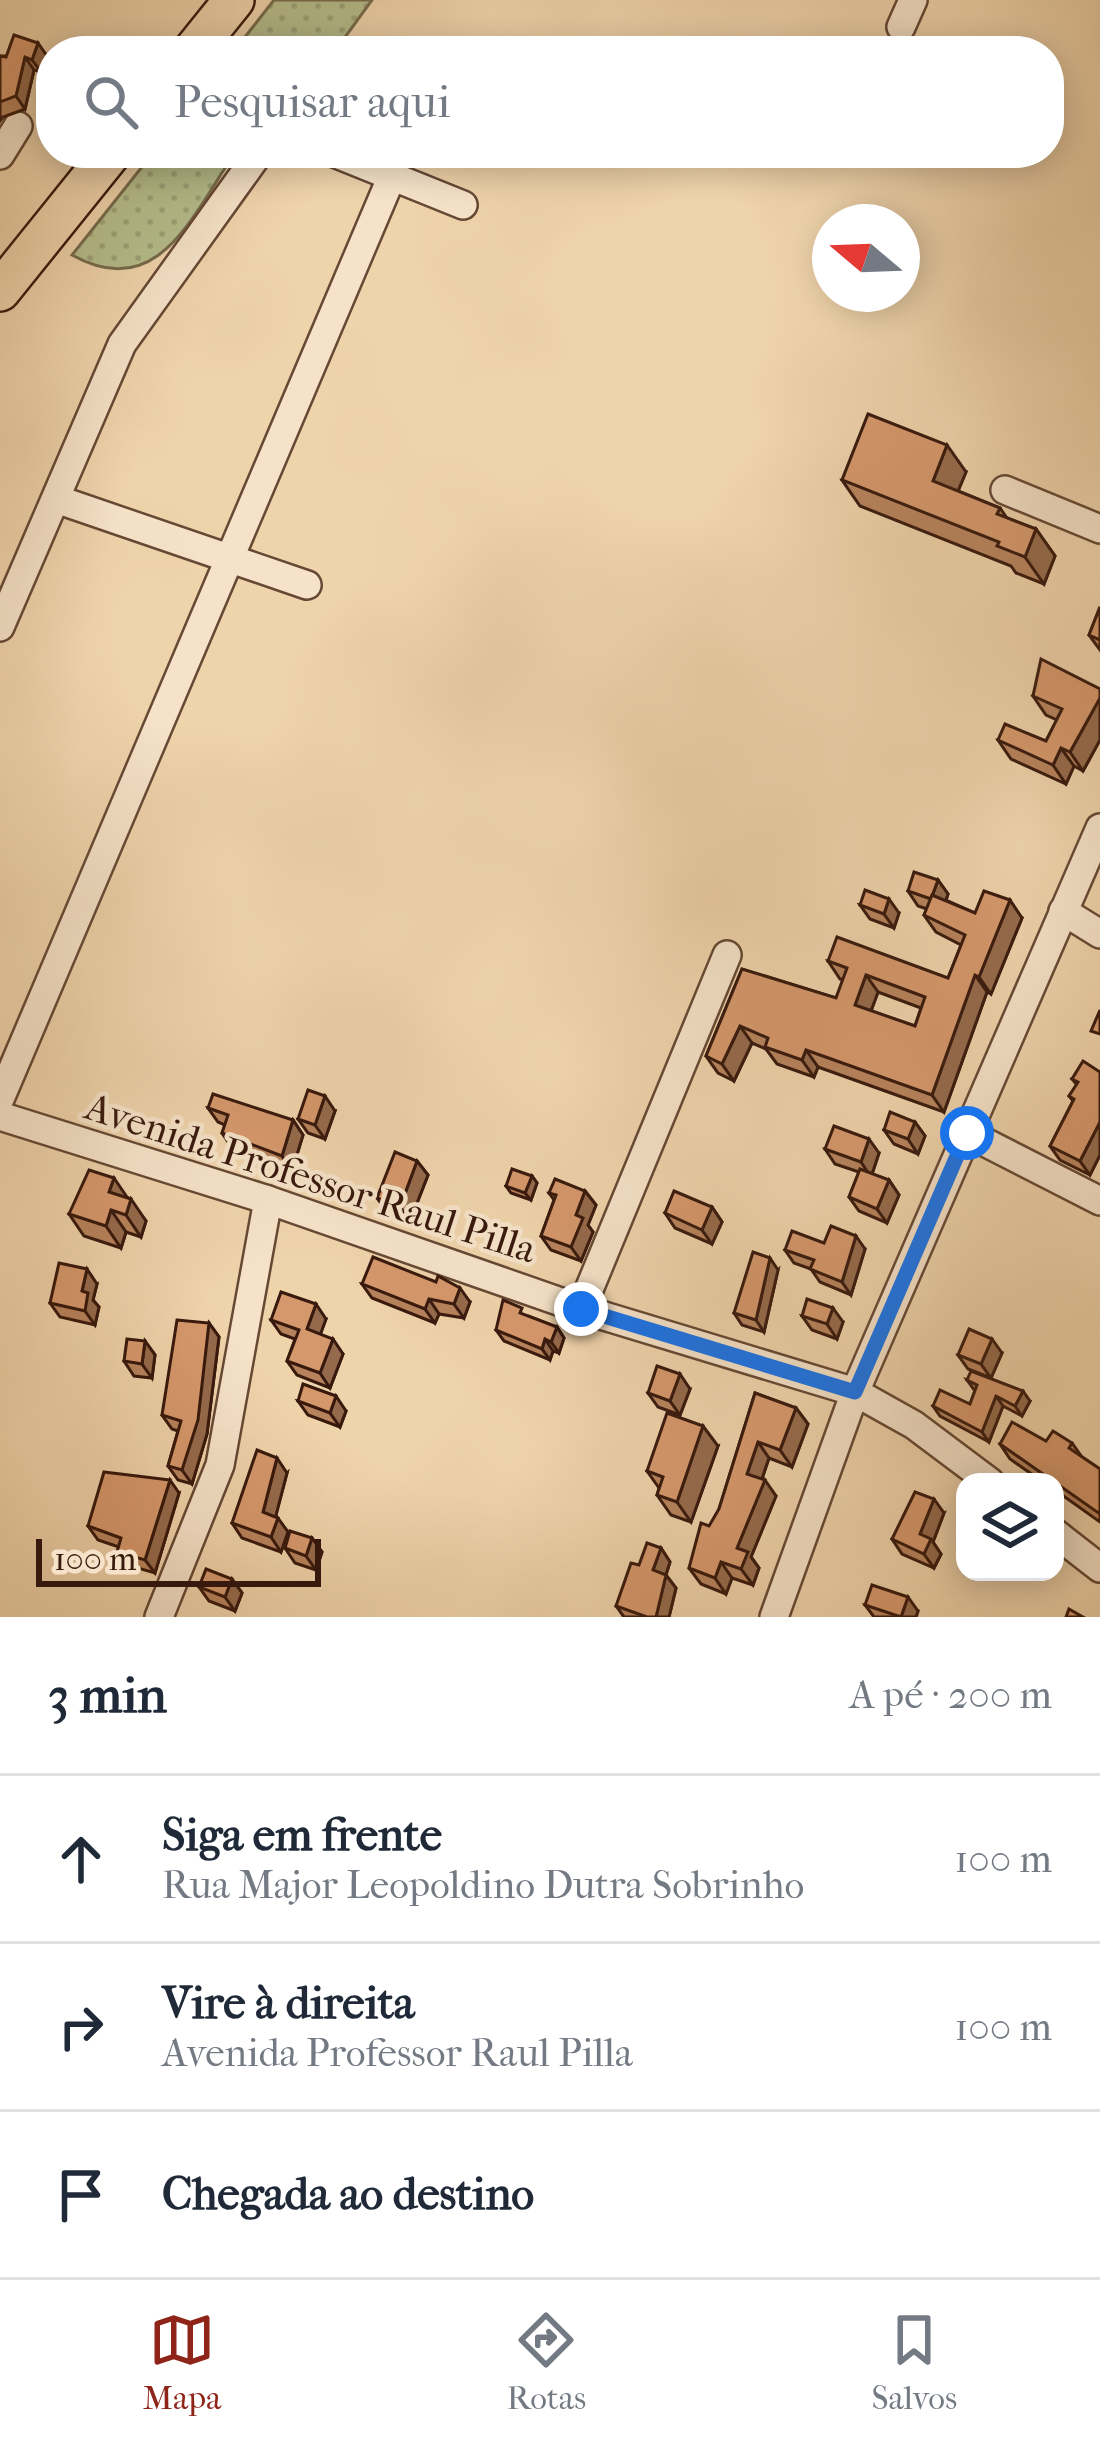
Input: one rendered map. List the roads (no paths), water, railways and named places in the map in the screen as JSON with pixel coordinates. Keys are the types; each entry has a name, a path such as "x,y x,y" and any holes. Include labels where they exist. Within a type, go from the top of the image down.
{"highway":[{"path":"206,36 234,0"},
{"path":"1,287 99,168"}],"street":[{"path":"901,27 913,0"},
{"path":"0,154 18,126"},
{"path":"0,627 122,344 249,168"},
{"path":"372,168 463,205"},
{"path":"0,1099 234,558 392,176"},
{"path":"1005,490 1100,529"},
{"path":"56,499 307,585"},
{"path":"773,1617 855,1392 1100,828"},
{"path":"1063,911 1100,934"},
{"path":"581,1309 728,955"},
{"name":"Avenida Professor Raul Pilla","path":"0,1116 268,1200 581,1309 855,1392 914,1425 978,1473"},
{"path":"967,1133 1100,1201"},
{"path":"159,1617 220,1465 268,1200"},
{"path":"1064,1540 1100,1568"}]}
